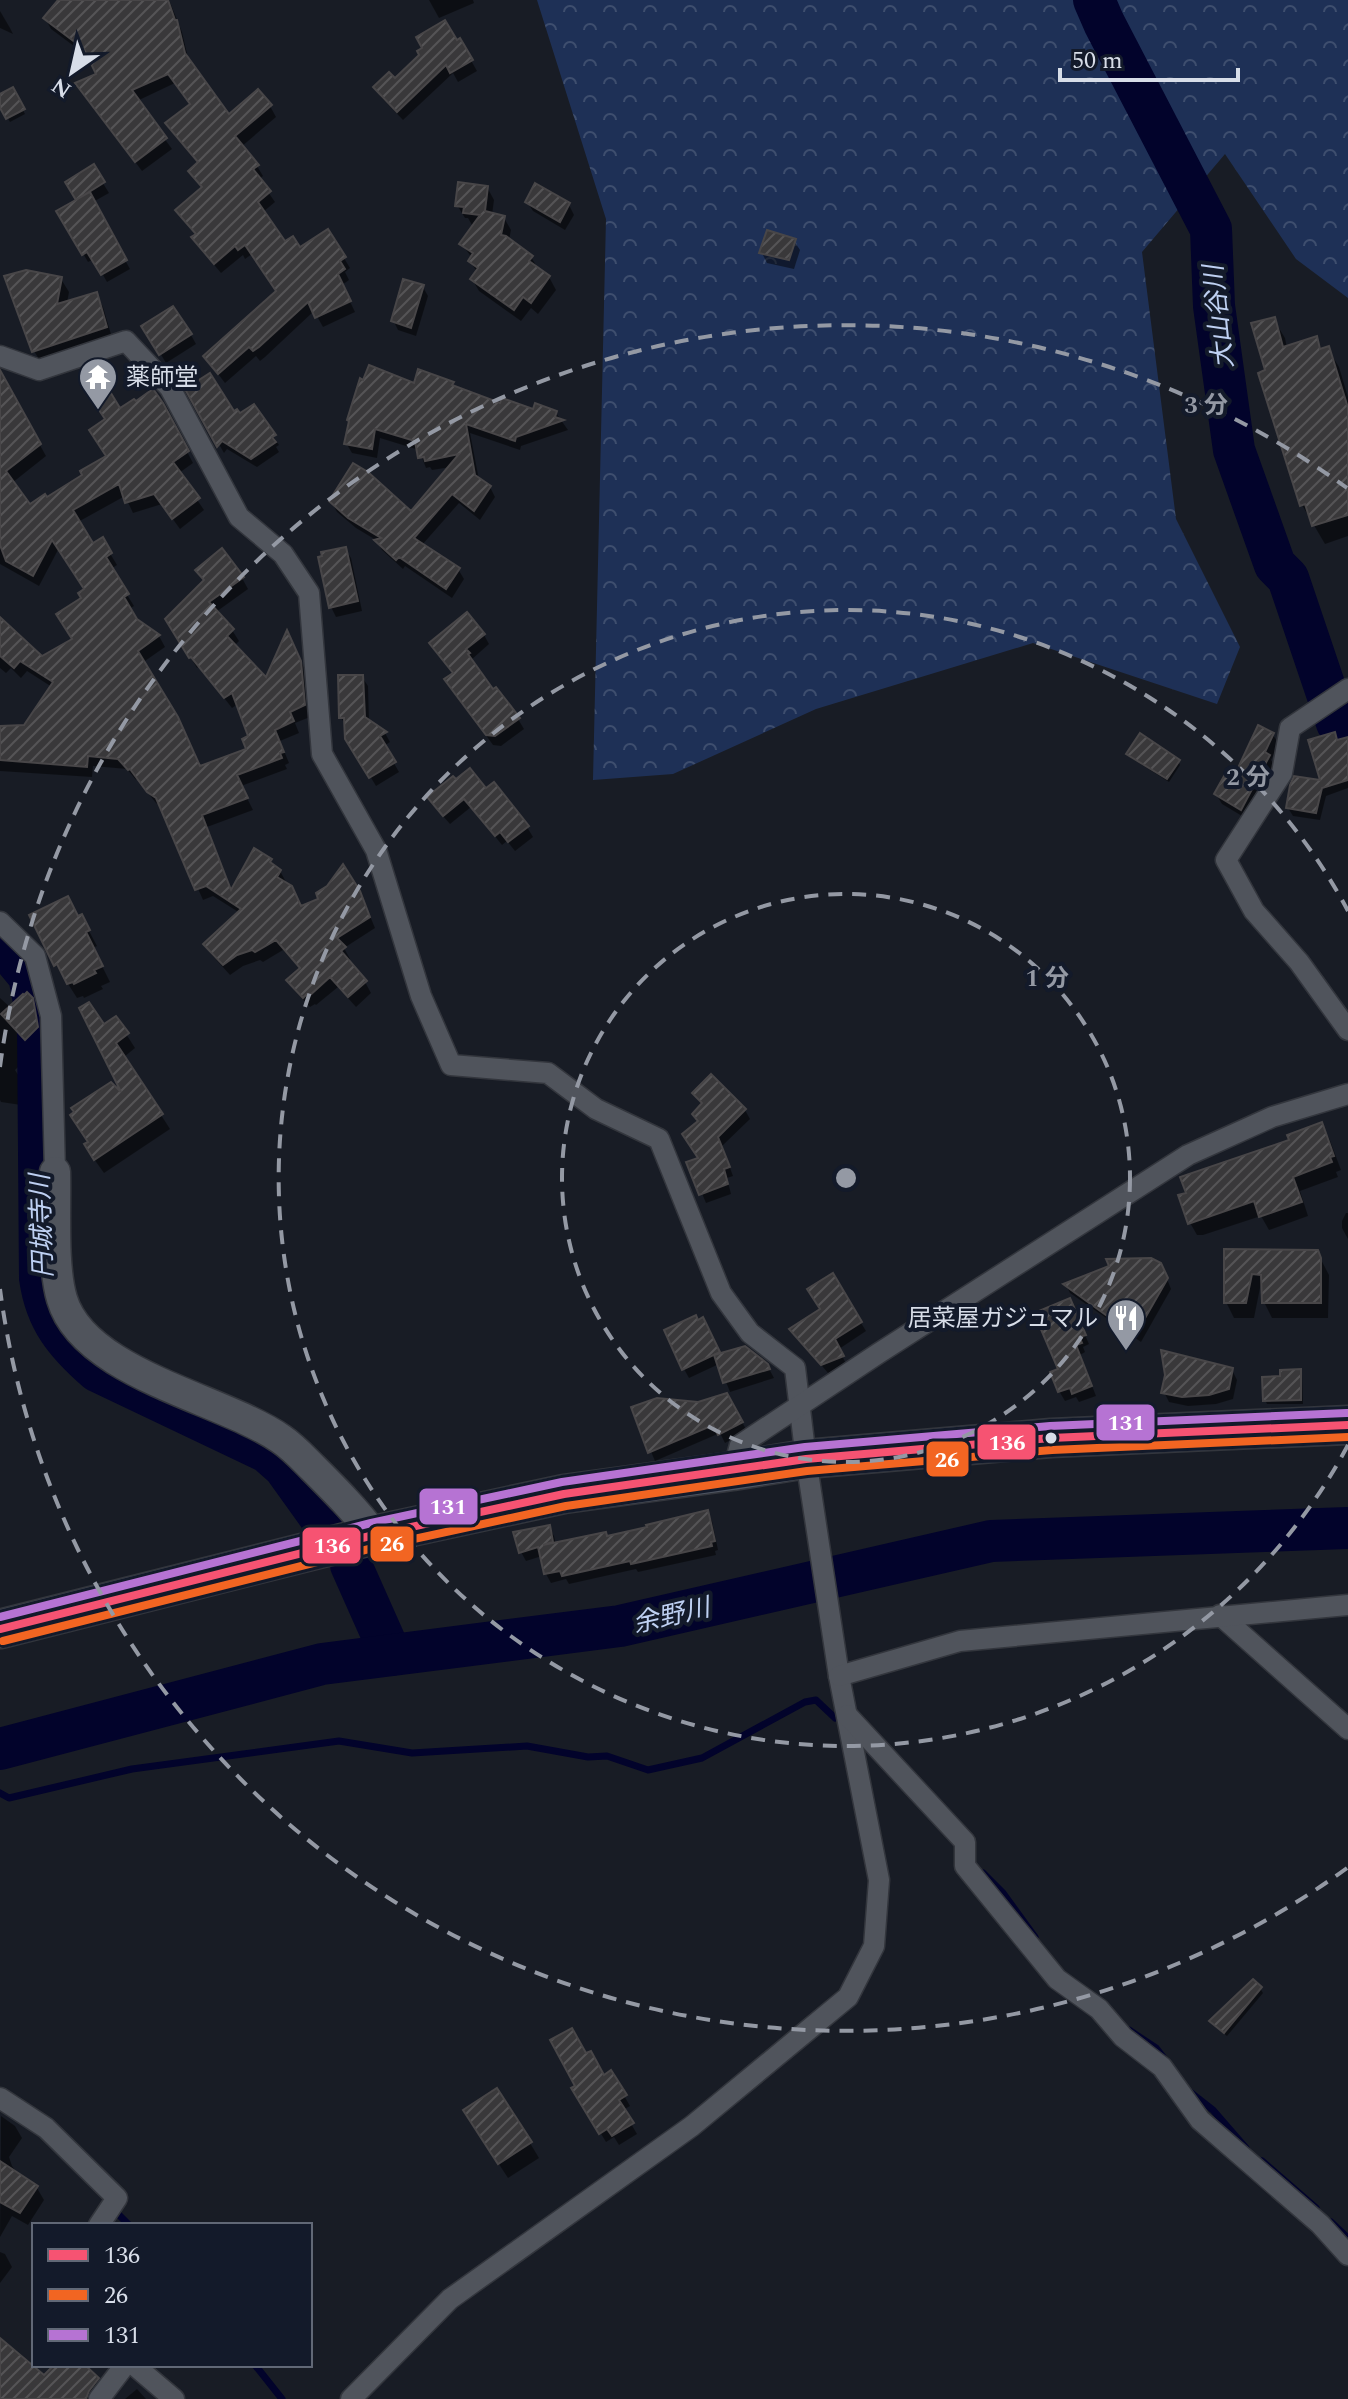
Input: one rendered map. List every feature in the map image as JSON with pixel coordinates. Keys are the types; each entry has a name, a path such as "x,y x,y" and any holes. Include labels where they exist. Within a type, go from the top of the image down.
{"highway":[{"path":"0,1629 374,1535 564,1494 806,1459 1051,1438 1348,1425"}],"street":[{"path":"0,356 39,370 126,341 170,388 239,517 283,554 309,593 322,754 376,850 421,996 451,1065 548,1073 596,1109 659,1139 721,1293 750,1333 795,1368 838,1669 879,1880 874,1946 848,1997 692,2126 450,2299 351,2399"},
{"path":"1348,689 1290,728 1282,773 1226,860 1254,911 1299,962 1348,1030"},
{"path":"0,922 35,956 51,1016 58,1271 62,1299 71,1319 83,1335 118,1362 281,1439 354,1508 374,1535"},
{"path":"733,1471 740,1445 1188,1155 1272,1117 1348,1094"},
{"path":"838,1669 960,1641 1348,1605"},
{"path":"1220,1615 1348,1729"},
{"path":"847,1715 965,1842 965,1866 1057,1979 1099,2009 1123,2037 1162,2067 1200,2120 1320,2224 1348,2255"},
{"path":"0,2098 46,2128 117,2198 100,2223"},
{"path":"99,2399 123,2367"},
{"path":"136,2367 174,2399"}],"green space":[{"path":"537,0 1348,0 1348,298 1296,259 1225,154 1142,252 1176,519 1240,647 1217,704 1033,643 816,709 673,774 593,780 606,219"}],"building":[{"path":"58,0 168,0 177,20 185,53 229,114 258,89 272,105 235,136 259,165 253,169 271,191 258,202 285,241 293,236 300,247 328,229 346,257 340,261 345,269 338,274 351,301 315,318 308,302 259,347 253,351 249,347 218,374 203,356 276,291 245,245 238,250 235,246 214,264 191,237 196,234 175,210 202,187 188,171 198,162 165,123 190,104 168,74 132,90 167,138 135,162 75,83 96,74 84,49 43,18"},
{"path":"445,20 473,60 450,73 446,65 397,112 373,87 389,72 395,78 419,55 417,51 422,48 416,37"},
{"path":"13,87 25,109 6,119 0,108 0,94"},
{"path":"94,164 105,182 76,200 65,182"},
{"path":"458,182 488,186 485,211 505,216 501,235 533,256 529,261 550,276 531,303 523,297 514,310 470,279 478,268 468,261 473,253 459,244 480,215 463,213 464,207 455,206"},
{"path":"535,183 570,203 560,222 525,202"},
{"path":"90,192 127,260 101,275 87,252 82,255 56,211"},
{"path":"767,230 796,239 789,260 759,253"},
{"path":"26,270 62,277 57,304 97,292 107,327 32,352 4,276"},
{"path":"403,279 424,285 411,328 391,321"},
{"path":"173,306 192,334 159,355 141,326"},
{"path":"1275,317 1283,347 1317,336 1320,349 1329,346 1348,408 1348,515 1312,526 1305,504 1300,506 1258,373 1265,370 1251,323"},
{"path":"369,365 414,383 418,369 500,403 502,398 533,409 535,403 557,411 555,417 564,420 516,437 515,441 466,424 475,475 491,486 474,511 452,494 414,538 460,568 446,589 399,557 396,560 374,540 381,538 348,518 329,501 353,463 368,472 411,511 459,454 425,461 424,457 418,458 415,441 375,429 372,449 344,444 347,420 360,378 363,380"},
{"path":"0,370 41,444 6,471 30,504 82,475 80,471 106,456 89,430 105,419 93,401 109,390 120,408 153,389 163,403 189,451 173,462 200,498 172,519 154,494 125,503 119,484 73,510 93,543 103,537 112,553 106,557 129,594 124,597 137,619 160,635 138,651 178,717 200,766 246,749 242,739 248,736 232,693 224,698 189,658 165,619 204,580 195,570 222,548 244,577 209,602 234,629 227,636 266,677 287,630 301,661 305,705 290,712 294,721 275,730 284,752 280,753 282,758 237,775 248,798 202,815 231,890 254,848 272,859 270,862 281,870 277,877 292,886 301,906 318,899 316,893 327,886 343,864 360,891 370,917 337,938 346,947 341,951 367,981 348,997 330,977 303,998 286,980 300,968 276,940 255,952 252,950 237,955 223,965 203,944 241,909 206,886 195,890 156,798 118,759 88,756 87,767 0,760 0,726 24,725 53,682 20,661 14,668 0,656 0,617 42,656 72,639 56,614 81,598 78,593 84,589 52,540 33,576 6,561 0,545"},
{"path":"210,373 234,411 237,409 240,413 254,404 276,435 272,437 276,442 251,459 222,441 217,447 185,389"},
{"path":"346,547 358,601 329,608 318,557 322,556 321,552"},
{"path":"467,612 485,634 466,649 468,654 493,689 496,687 520,718 495,736 486,735 444,679 453,673 429,643"},
{"path":"338,675 363,675 365,717 387,732 380,736 396,762 369,778 345,739 344,718 339,718"},
{"path":"1258,725 1274,733 1265,752 1270,755 1241,810 1214,794 1228,769 1237,770"},
{"path":"1335,732 1337,740 1348,737 1348,780 1322,788 1316,813 1286,808 1294,776 1320,780 1308,740"},
{"path":"1140,733 1180,760 1167,779 1126,754"},
{"path":"470,768 486,788 494,782 529,826 508,842 500,832 495,836 464,799 443,816 427,797 453,776 456,779"},
{"path":"68,896 78,916 82,914 90,930 86,932 103,966 74,984 67,984 57,964 54,966 29,915"},
{"path":"27,992 33,998 38,1027 25,1040 1,1014"},
{"path":"89,1002 104,1024 116,1016 129,1033 116,1043 163,1114 94,1160 84,1144 88,1142 70,1115 74,1112 71,1108 111,1082 121,1092 79,1008"},
{"path":"711,1074 746,1109 718,1137 730,1167 724,1169 728,1184 699,1195 686,1162 698,1158 682,1134 698,1121 692,1114 702,1103 692,1093"},
{"path":"1322,1122 1334,1156 1330,1157 1332,1162 1293,1177 1302,1202 1259,1217 1254,1201 1188,1224 1178,1195 1186,1193 1180,1177 1289,1140 1287,1135"},
{"path":"1224,1249 1318,1250 1321,1258 1321,1303 1262,1303 1261,1275 1252,1274 1246,1303 1224,1303"},
{"path":"1151,1258 1161,1263 1168,1278 1136,1334 1063,1284 1109,1266 1106,1259"},
{"path":"833,1273 862,1322 835,1339 844,1356 821,1365 789,1329 820,1309 807,1289"},
{"path":"1070,1298 1086,1335 1079,1337 1082,1343 1076,1345 1092,1386 1072,1394 1070,1388 1058,1392 1050,1372 1058,1369 1034,1313"},
{"path":"696,1315 698,1320 703,1317 720,1352 682,1370 664,1330"},
{"path":"745,1346 770,1369 723,1383 714,1355"},
{"path":"1161,1350 1233,1368 1229,1389 1209,1395 1182,1397 1161,1393 1165,1375"},
{"path":"1301,1369 1301,1400 1263,1401 1262,1377 1280,1376 1280,1370"},
{"path":"727,1393 743,1422 718,1435 713,1425 648,1453 631,1407 657,1398 698,1402"},
{"path":"708,1510 715,1541 711,1542 712,1546 562,1576 560,1571 544,1574 538,1547 519,1553 513,1532 550,1525 553,1542 543,1545 606,1532 607,1536"},
{"path":"1253,1979 1262,1987 1224,2033 1209,2021"},
{"path":"572,2028 586,2053 591,2051 604,2075 611,2070 627,2095 619,2100 634,2123 612,2136 607,2129 599,2134 571,2088 575,2086 550,2040"},
{"path":"497,2088 532,2142 498,2164 463,2110"},
{"path":"0,2161 38,2186 20,2213 0,2202"},
{"path":"0,2338 44,2375 52,2367 87,2367 99,2378 86,2399 0,2399"}],"waterway":[{"name":"大山谷川","path":"1094,0 1211,229 1214,306 1234,450 1275,565 1288,578 1337,723 1348,730"},
{"name":"円城寺川","path":"0,941 29,976 38,1022 40,1278 52,1318 75,1351 97,1371 267,1452 284,1467 322,1520"},
{"name":"余野川","path":"0,1749 322,1664 620,1626 991,1541 1348,1528"},
{"name":"円城寺川","path":"351,1565 391,1655"},
{"path":"0,1793 9,1798 132,1769 339,1741 412,1753 527,1746 588,1757 607,1756 648,1770 702,1758 805,1702 816,1700 835,1718"},
{"path":"983,1873 1003,1893 1035,1937"},
{"path":"1129,2030 1156,2048 1163,2057"},
{"path":"1190,2092 1213,2110 1246,2148"},
{"path":"1262,2161 1316,2208"},
{"path":"113,2209 127,2223"},
{"path":"1331,2222 1348,2238"},
{"path":"257,2367 282,2399"}],"transit line":[{"name":"131","path":"0,1617 371,1523 562,1482 805,1447 1050,1426 1347,1413"},
{"name":"136","path":"0,1629 374,1535 564,1494 806,1459 1051,1438 1348,1425"},
{"name":"26","path":"3,1641 377,1547 566,1506 807,1471 1052,1450 1348,1437"}],"place":[{"name":"薬師堂","path":"98,411"},
{"name":"居菜屋ガジュマル","path":"1126,1352"}]}
